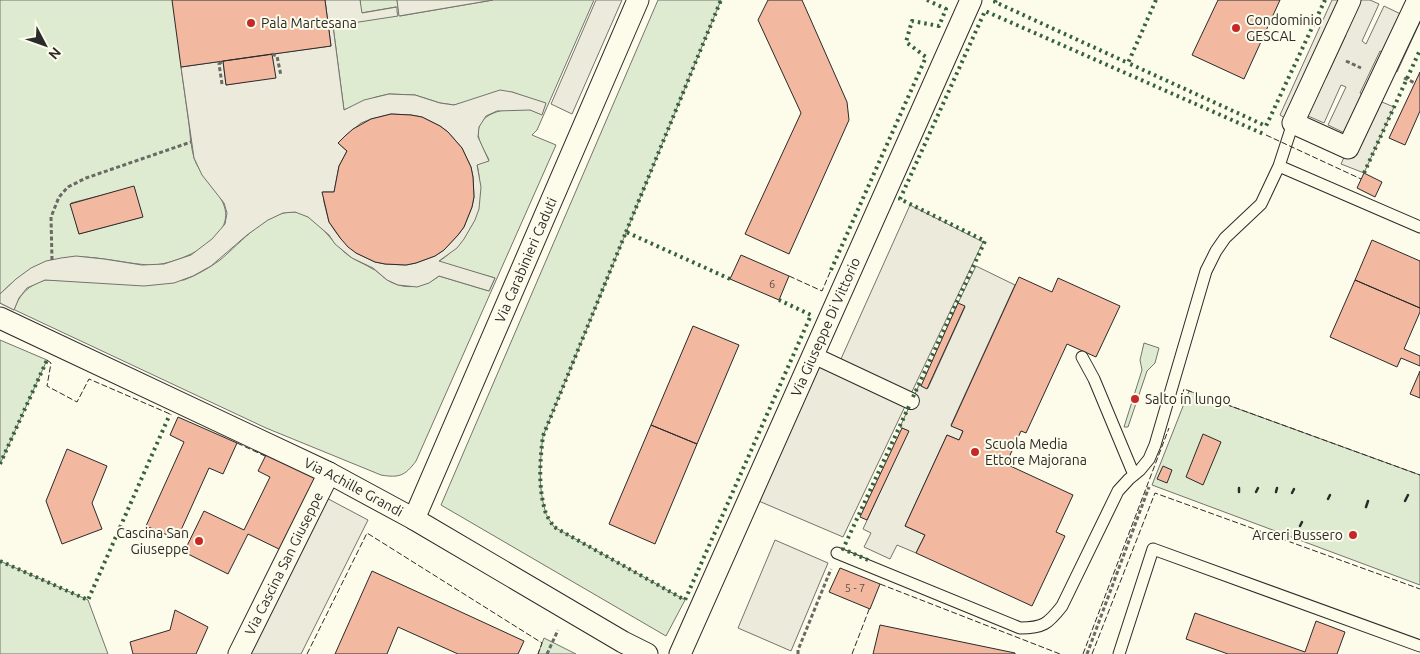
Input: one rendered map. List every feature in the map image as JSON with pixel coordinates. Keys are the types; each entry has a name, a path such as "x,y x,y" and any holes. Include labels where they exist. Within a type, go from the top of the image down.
{"street":[{"name":"Via Carabinieri Caduti","path":"414,520 638,0"},
{"name":"Via Giuseppe Di Vittorio","path":"680,654 970,0"},
{"path":"1350,0 1293,123 1348,148 1418,0"},
{"name":"Via Achille Grandi","path":"0,318 329,473 647,654"},
{"path":"813,355 911,401"},
{"name":"Via Cascina San Giuseppe","path":"239,654 329,473"}],"lane":[{"path":"837,554 1020,628 1041,626 1052,620 1062,606 1118,491 1140,470 1149,459 1156,445 1206,271 1225,238 1261,204 1279,166 1293,123"},
{"path":"1279,166 1420,227"},
{"path":"1082,357 1094,379 1134,475"},
{"path":"1119,654 1153,549 1420,646"}],"path":[{"path":"272,54 277,56 281,76"},
{"path":"222,84 219,64 223,61"},
{"path":"1402,78 1415,83"},
{"path":"52,260 51,217 58,198 68,188 86,178 191,142"},
{"path":"1087,654 1149,487"},
{"path":"798,654 837,554"},
{"path":"547,654 560,627"}],"green space":[{"path":"0,0 325,0 331,46 272,54 276,78 226,85 181,67 194,158 200,170 220,197 226,216 223,227 215,237 191,254 154,265 88,257 74,257 47,262 23,274 0,294","holes":["134,187 142,217 79,234 71,203"]},
{"path":"360,0 397,0 400,16 493,0 594,0 537,130 532,135 556,145 416,461 405,473 397,476 381,475 266,428 14,310 25,291 45,280 184,280 220,260 267,220 289,212 300,213 312,219 345,253 393,283 406,286 420,285 439,276 489,291 495,278 438,262 460,243 474,220 478,207 479,193 477,164 489,160 478,136 482,121 493,113 509,109 531,110 541,114 528,98 512,92 454,105 440,103 415,95 389,94 376,97 344,110 333,26 396,7 361,13"},
{"path":"658,0 721,0 543,436 540,473 541,492 547,517 554,527 685,600 666,636 441,505"},
{"path":"0,340 47,360 0,464"},
{"name":"Salto in lungo","path":"1144,343 1159,348 1155,363 1147,371 1128,427 1124,427 1142,370 1140,360"},
{"name":"Arceri Bussero","path":"1189,391 1420,475 1420,585 1152,485"},
{"path":"0,561 88,600 108,654 0,654"},
{"path":"544,638 576,654 538,654"}],"shaded area":[{"path":"325,0 360,0 362,13 397,7 398,16 333,26 344,110 364,100 389,94 415,95 440,103 454,105 500,90 546,103 542,115 530,110 497,111 486,116 479,127 478,137 489,161 477,165 481,187 479,209 464,239 457,248 439,261 495,278 489,291 439,276 429,283 417,287 398,285 387,280 373,268 352,258 308,217 295,212 283,213 268,220 247,235 211,266 193,276 174,283 144,286 45,280 27,288 19,298 14,310 0,303 0,294 16,279 31,268 46,261 76,256 142,265 164,264 191,255 212,239 225,224 227,213 224,203 202,175 194,158 181,67 223,61 226,85 275,77 272,54 331,46","holes":["391,114 422,117 440,126 462,148 471,167 473,177 474,197 472,207 464,227 458,235 444,250 435,256 406,265 375,262 356,253 335,231 329,222 323,192 334,192 339,166 347,151 338,143 345,136 361,123 371,119"]},
{"path":"397,0 493,0 399,16"},
{"path":"596,0 622,0 572,114 551,104"},
{"path":"1332,0 1370,0 1379,4 1362,41 1366,44 1384,6 1409,18 1420,0 1420,22 1397,72 1386,68 1391,56 1380,51 1360,93 1394,107 1364,173 1341,164 1353,137 1328,125 1346,87 1341,85 1324,123 1299,112 1293,123 1280,115","holes":["1337,30 1346,35 1326,78 1317,73"]},
{"path":"910,205 983,242 843,537 754,499 813,355 836,370"},
{"path":"976,266 1015,285 951,425 963,431 961,436 959,440 947,435 905,526 925,535 916,553 897,545 890,559 864,547 871,533 863,529 908,431 900,427 919,385 928,388 965,307 958,303"},
{"path":"319,494 368,520 301,654 239,654"},
{"path":"775,540 828,563 791,651 738,628"}],"building":[{"name":"Pala Martesana","path":"172,0 325,0 331,46 181,67"},
{"path":"768,0 802,0 847,102 849,120 789,254 745,234 801,113 758,20"},
{"name":"Condominio GESCAL","path":"1218,0 1280,0 1244,79 1192,55"},
{"path":"272,54 276,78 226,85 223,61"},
{"path":"1420,72 1420,111 1405,145 1389,138"},
{"path":"391,114 422,117 448,132 462,148 471,167 473,177 474,197 472,207 464,227 458,235 444,250 435,256 406,265 375,262 348,247 329,222 322,192 334,192 339,166 347,151 338,143 353,129 371,119"},
{"path":"1364,173 1382,182 1375,197 1357,188"},
{"path":"134,186 143,217 79,234 70,204"},
{"path":"1372,240 1420,261 1420,308 1355,280"},
{"path":"741,255 789,276 779,300 730,279"},
{"name":"Scuola Media Ettore Majorana","path":"1019,277 1052,292 1058,278 1120,306 1096,357 1067,344 1026,433 1021,431 1006,464 1073,495 1056,532 1065,536 1032,606 916,553 925,535 905,526 947,435 959,440 961,436 963,431 951,426"},
{"path":"1355,280 1420,308 1404,349 1420,356 1420,366 1401,358 1397,367 1330,337"},
{"path":"958,303 965,306 927,389 921,386"},
{"path":"693,326 739,345 697,444 651,425"},
{"path":"1420,371 1420,398 1410,394"},
{"path":"178,417 237,443 223,474 209,468 177,539 146,526 184,442 170,435"},
{"path":"651,425 697,444 655,544 609,524"},
{"path":"902,428 909,431 867,520 860,517"},
{"path":"1203,434 1221,442 1203,485 1186,477"},
{"path":"67,449 107,466 92,503 102,529 62,544 46,501"},
{"path":"267,453 316,477 281,550 248,534 228,574 184,552 204,511 244,530 270,477 258,471"},
{"path":"1163,466 1172,470 1167,483 1157,479"},
{"path":"840,568 880,584 870,609 829,592"},
{"path":"372,571 524,641 518,654 458,654 398,627 387,654 335,654"},
{"path":"175,610 208,627 196,654 133,654 130,642 170,630"},
{"path":"1195,613 1305,652 1316,621 1345,632 1337,654 1228,654 1186,639"},
{"path":"880,625 1015,653 1015,654 873,654"}],"hedge":[{"path":"626,232 721,0"},
{"path":"831,270 926,57 906,42 912,21 939,26 946,9 927,0"},
{"path":"996,0 995,2 1128,63"},
{"path":"1156,0 1128,63 1266,126 1325,0"},
{"path":"913,397 985,241 900,199 985,11 1266,135"},
{"path":"1364,173 1420,50"},
{"path":"730,279 626,232 543,436 540,464 541,492 547,517 554,527 685,600 811,315 779,300"},
{"path":"0,464 47,360"},
{"path":"868,560 843,549 910,404"},
{"path":"0,561 88,600 170,414"}],"fence":[{"path":"1266,135 1361,179"},
{"path":"789,276 822,291 831,270"},
{"path":"47,360 51,363 47,386 77,402 89,379 170,414"},
{"path":"1182,395 1184,389 1420,475"},
{"path":"1083,654 1169,428"},
{"path":"237,443 265,456"},
{"path":"1092,654 1155,493 1420,589"},
{"path":"307,654 367,533 542,643 538,654"},
{"path":"880,584 1060,654"},
{"path":"852,654 870,607"}],"wall":[{"path":"1256,492 1258,488"},
{"path":"1276,492 1277,488"},
{"path":"1292,493 1294,489"},
{"path":"1328,499 1330,495"},
{"path":"1405,501 1408,495"},
{"path":"1366,507 1368,501"},
{"path":"1300,526 1302,522"}],"place":[{"name":"Pala Martesana","path":"251,23"},
{"name":"Condominio GESCAL","path":"1236,28"},
{"name":"Salto in lungo","path":"1135,399"},
{"name":"Scuola Media Ettore Majorana","path":"975,452"},
{"name":"Arceri Bussero","path":"1353,535"},
{"name":"Cascina San Giuseppe","path":"199,541"}]}
